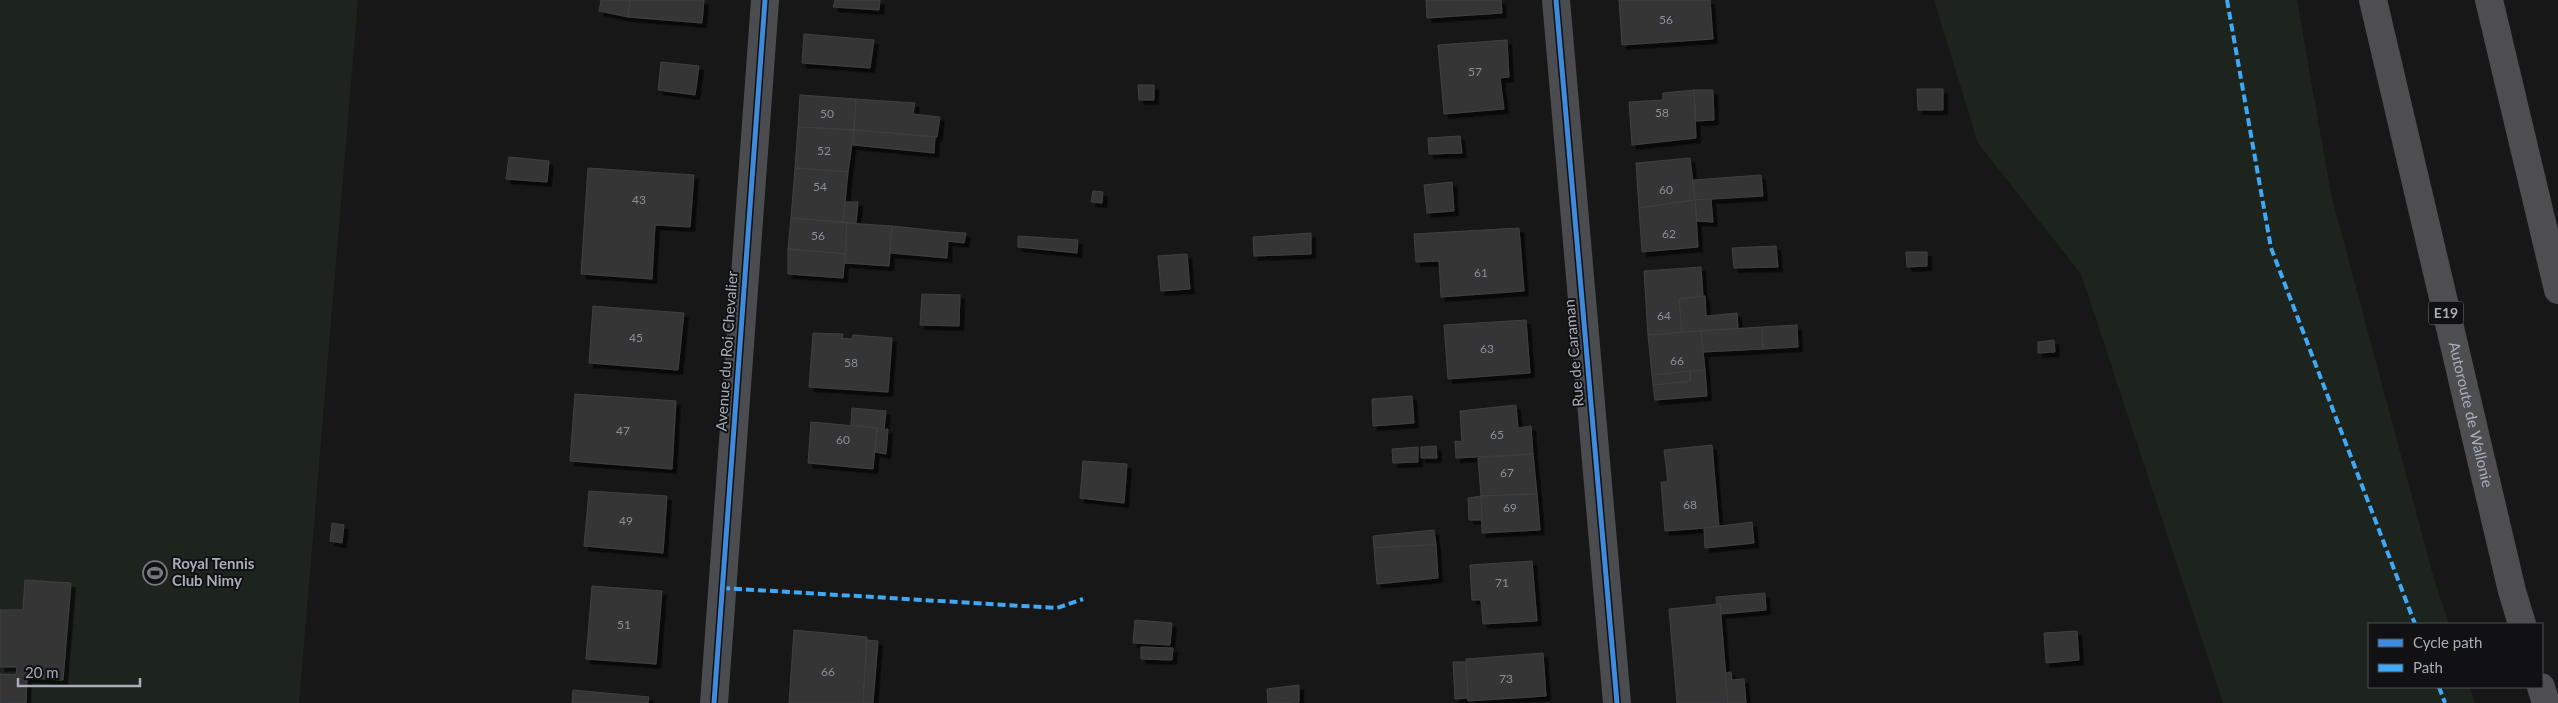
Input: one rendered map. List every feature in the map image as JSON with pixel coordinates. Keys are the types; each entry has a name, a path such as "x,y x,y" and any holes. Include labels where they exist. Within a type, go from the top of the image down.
{"highway":[{"name":"Autoroute de Wallonie","path":"2373,0 2508,572 2522,623"},
{"path":"2489,0 2558,290"},
{"path":"2542,688 2546,703"}],"street":[{"name":"Avenue du Roi Chevalier","path":"714,703 765,0"},
{"name":"Rue de Caraman","path":"1556,0 1618,703"}],"shaded area":[{"path":"0,0 358,0 299,703 0,703"},
{"path":"1934,0 2297,0 2331,194 2434,579 2449,623 2368,623 2368,688 2469,688 2475,703 2223,703 2081,274 1978,143"}],"building":[{"path":"601,0 630,0 628,17 599,11"},
{"path":"630,0 704,0 702,23 628,17"},
{"path":"835,0 880,0 879,10 833,7"},
{"path":"1426,0 1501,0 1502,13 1427,18"},
{"path":"1619,0 1710,0 1713,39 1622,45"},
{"path":"804,34 874,40 870,68 802,63"},
{"path":"1507,40 1509,77 1500,78 1504,109 1444,114 1438,45"},
{"path":"661,62 699,66 695,95 658,90"},
{"path":"1138,85 1154,85 1154,100 1139,100"},
{"path":"1917,89 1943,89 1943,110 1918,110"},
{"path":"1694,90 1713,90 1714,120 1696,121"},
{"path":"1694,90 1696,138 1632,145 1629,102 1663,100 1663,93"},
{"path":"800,95 856,99 854,130 798,127"},
{"path":"856,99 915,103 913,114 940,117 937,137 854,130"},
{"path":"798,127 854,130 848,172 795,168"},
{"path":"854,130 935,137 934,153 853,145"},
{"path":"1460,136 1462,153 1429,154 1428,138"},
{"path":"509,157 549,161 547,182 506,179"},
{"path":"1690,158 1695,200 1639,208 1636,163"},
{"path":"588,168 694,175 690,227 655,225 652,279 581,274"},
{"path":"795,168 848,172 843,222 791,218"},
{"path":"1761,175 1763,196 1695,200 1693,180"},
{"path":"1452,182 1454,211 1427,213 1424,185"},
{"path":"1093,191 1103,192 1102,203 1091,202"},
{"path":"1711,199 1713,222 1697,221 1695,200"},
{"path":"1695,200 1698,247 1642,252 1639,208"},
{"path":"845,202 858,202 856,223 843,222"},
{"path":"791,218 847,223 845,254 788,249"},
{"path":"847,223 892,226 889,266 845,263"},
{"path":"892,226 966,233 964,243 948,241 947,258 890,253"},
{"path":"1519,228 1524,291 1441,297 1439,261 1416,262 1414,234"},
{"path":"1311,233 1311,254 1254,256 1253,237"},
{"path":"1018,236 1078,240 1077,253 1018,247"},
{"path":"1776,246 1778,267 1734,268 1732,248"},
{"path":"788,249 845,254 843,278 788,274"},
{"path":"1906,252 1927,252 1927,266 1907,267"},
{"path":"1187,254 1190,289 1161,291 1158,256"},
{"path":"1701,267 1703,297 1679,299 1682,332 1648,335 1644,271"},
{"path":"922,294 960,295 959,326 920,325"},
{"path":"1705,296 1706,316 1737,313 1738,328 1682,332 1679,299"},
{"path":"593,306 684,313 678,370 589,363"},
{"path":"1526,320 1530,373 1448,379 1444,325"},
{"path":"1797,325 1798,347 1763,349 1762,327"},
{"path":"1762,327 1763,349 1703,352 1701,331"},
{"path":"1701,331 1705,370 1652,375 1648,335"},
{"path":"813,333 843,334 842,338 852,339 853,335 892,338 888,392 809,387"},
{"path":"2054,340 2055,352 2038,353 2038,342"},
{"path":"1705,370 1707,396 1655,400 1653,385 1690,381 1690,371"},
{"path":"1690,371 1690,381 1653,385 1652,375"},
{"path":"575,394 676,401 672,469 570,461"},
{"path":"1412,396 1414,423 1373,426 1372,399"},
{"path":"1516,405 1518,428 1531,426 1533,454 1456,458 1455,441 1462,442 1460,411"},
{"path":"852,408 886,411 884,430 888,429 886,454 875,452 877,428 851,425"},
{"path":"811,422 877,428 873,469 808,463"},
{"path":"1712,445 1719,527 1665,531 1661,482 1668,482 1664,450"},
{"path":"1436,446 1437,458 1421,458 1421,447"},
{"path":"1418,447 1418,462 1393,463 1392,449"},
{"path":"1533,454 1537,494 1481,496 1478,458"},
{"path":"1083,461 1127,464 1124,503 1080,498"},
{"path":"589,491 667,496 663,553 584,546"},
{"path":"1537,494 1540,530 1482,533 1481,496"},
{"path":"1481,496 1482,520 1469,520 1468,498"},
{"path":"1752,522 1754,543 1705,548 1704,528"},
{"path":"332,523 344,525 342,543 330,541"},
{"path":"1434,530 1436,545 1374,548 1373,536"},
{"path":"1436,545 1438,578 1377,584 1374,548"},
{"path":"1532,561 1537,621 1483,624 1481,600 1472,600 1470,565"},
{"path":"25,580 71,583 63,680 27,678 26,703 0,703 0,674 16,675 17,667 0,667 0,610 23,610"},
{"path":"592,586 662,591 656,664 586,659"},
{"path":"1765,593 1766,610 1721,614 1720,604 1717,605 1716,597"},
{"path":"1720,604 1728,703 1677,703 1669,609"},
{"path":"1135,620 1172,623 1170,645 1133,643"},
{"path":"794,630 867,637 863,703 789,703"},
{"path":"2077,631 2079,660 2046,663 2044,633"},
{"path":"867,640 878,641 873,703 863,703"},
{"path":"1141,647 1173,648 1172,660 1141,659"},
{"path":"1543,653 1546,696 1468,701 1466,659"},
{"path":"1453,662 1466,662 1468,698 1455,699"},
{"path":"1731,672 1732,680 1744,679 1746,703 1728,703 1725,673"},
{"path":"1299,685 1299,702 1268,703 1267,689"},
{"path":"573,690 649,697 648,703 572,703"}],"marked path":[{"path":"2227,0 2271,248 2415,623"},
{"path":"722,588 1057,608 1083,599"},
{"path":"2439,688 2445,703"}],"cycle path":[{"path":"714,703 765,0"},
{"path":"1556,0 1617,703"}],"place":[{"name":"Royal Tennis Club Nimy","path":"155,573"}]}
